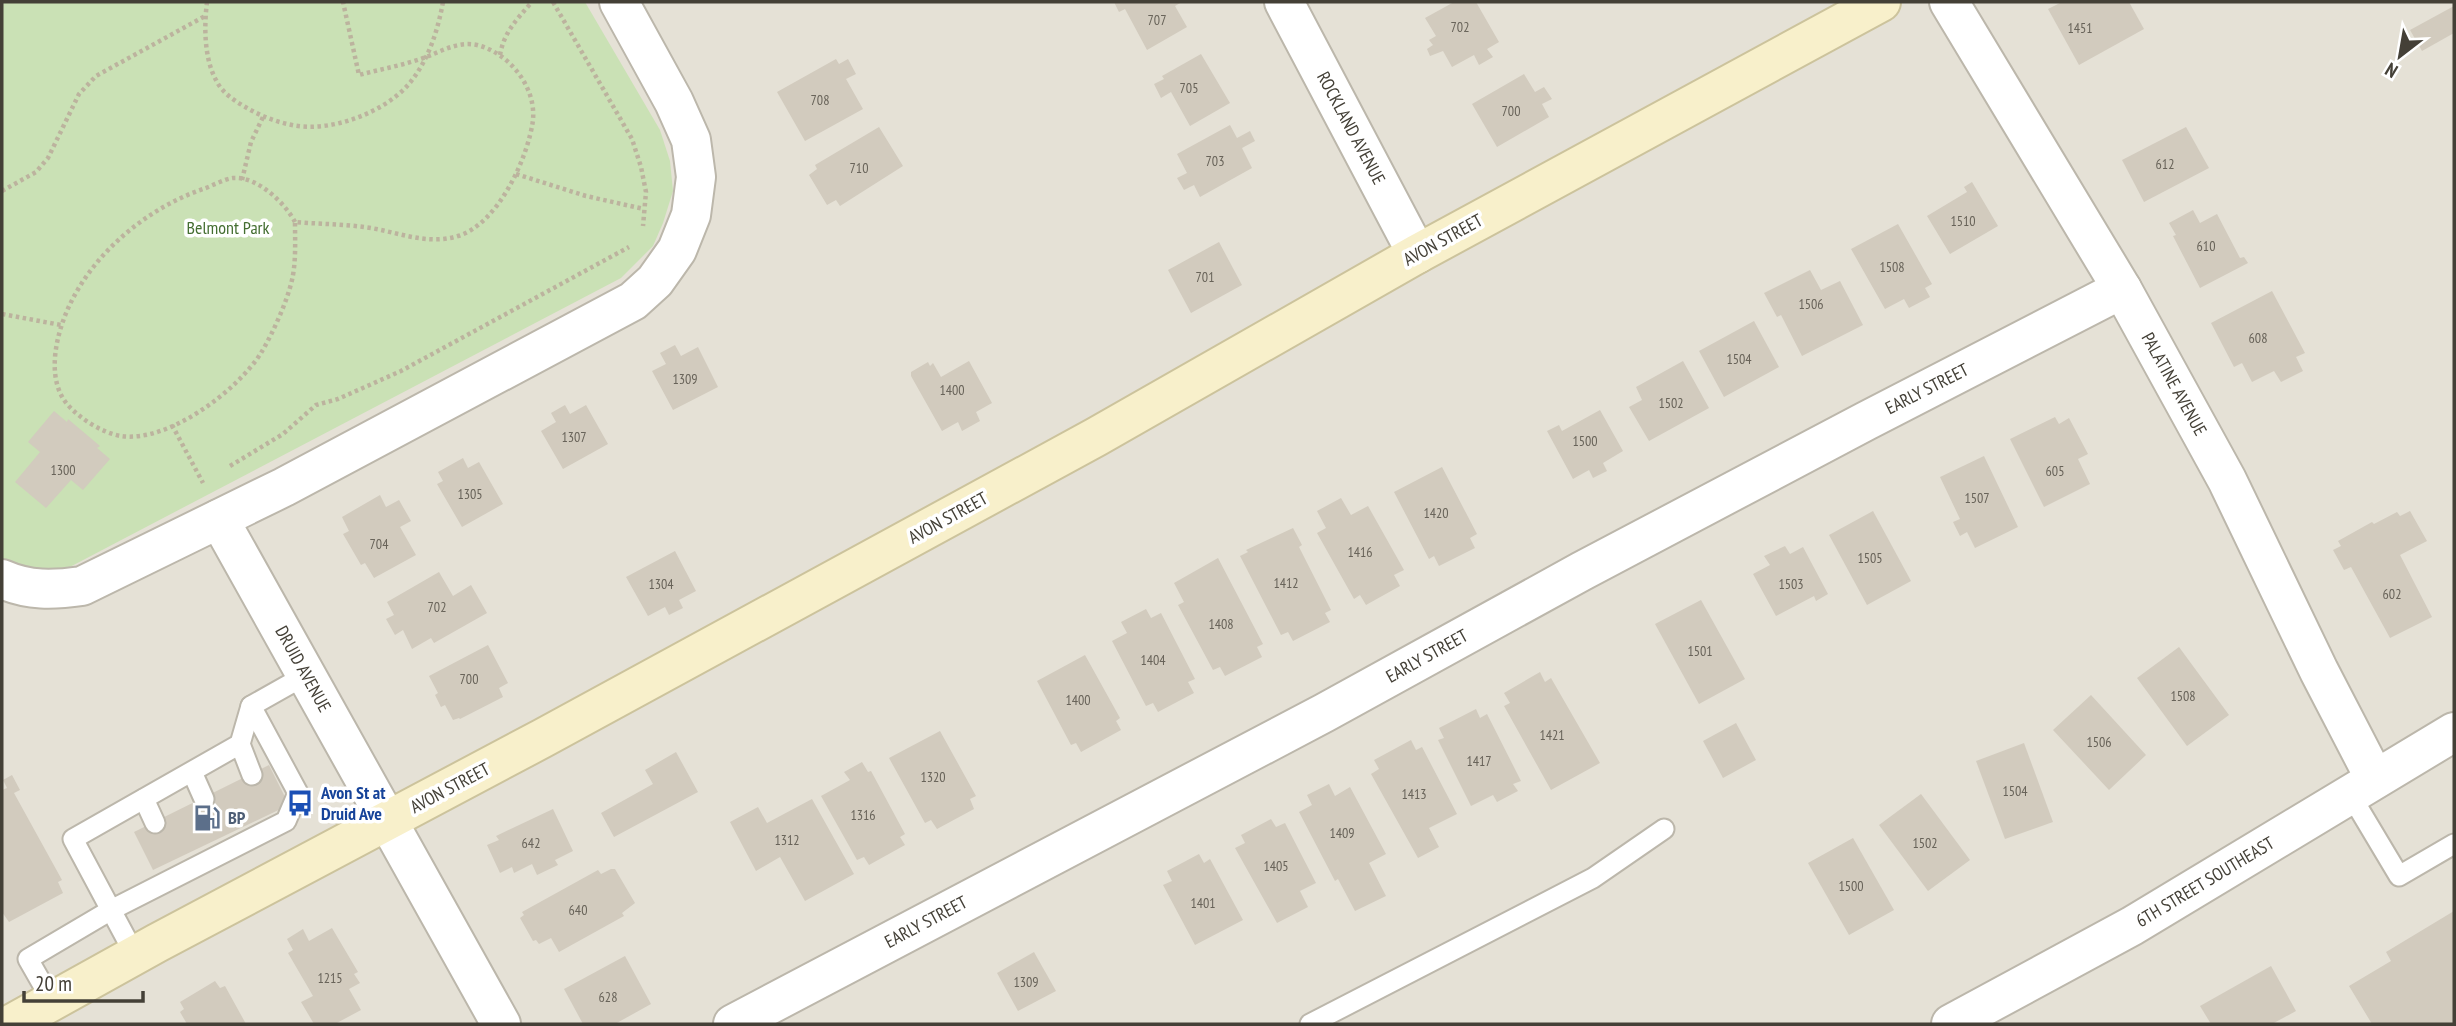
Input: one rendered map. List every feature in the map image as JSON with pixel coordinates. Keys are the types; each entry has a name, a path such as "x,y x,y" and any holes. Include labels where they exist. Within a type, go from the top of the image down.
{"main road":[{"name":"AVON STREET","path":"11,1024 1096,437 1417,254 1881,2"}],"street":[{"path":"2,579 17,585 49,590 82,586 284,487 633,300 655,281 677,250 691,215 696,177 691,140 674,102 619,2"},
{"name":"ROCKLAND AVENUE","path":"1284,2 1417,254"},
{"name":"PALATINE AVENUE","path":"1949,2 2122,289 2227,480 2319,671 2363,786"},
{"name":"EARLY STREET","path":"733,1024 1312,720 1581,571 2122,289"},
{"name":"DRUID AVENUE","path":"219,519 501,1024"},
{"name":"6TH STREET SOUTHEAST","path":"1951,1024 2132,926 2454,732"}],"lane":[{"path":"252,775 240,744 251,706 306,675"},
{"path":"52,1001 28,959 177,868 273,820 286,821 298,793 251,706"},
{"path":"135,955 73,839 240,744"},
{"path":"192,772 204,799"},
{"path":"2363,786 2399,876 2454,844"},
{"path":"144,799 155,823"},
{"path":"1310,1024 1593,877 1664,829"}],"path":[{"path":"207,2 207,54 216,82 230,98 263,117 293,126 314,127 365,114 394,99 410,83 425,58 439,23 443,2"},
{"path":"295,222 365,227 434,240 460,236 497,207 516,174 533,118 529,91 517,70 500,55 475,45 452,46 425,58 359,75 343,2"},
{"path":"500,55 503,39 532,2"},
{"path":"553,2 632,139 646,192 643,231"},
{"path":"2,191 36,172 48,158 79,94 96,76 207,15"},
{"path":"242,180 251,142 263,117"},
{"path":"516,174 586,196 644,209"},
{"path":"234,178 270,193 286,205 295,222 293,277 260,354 232,385 204,409 155,432 120,436 84,419 66,403 57,384 54,360 61,325 72,301 96,263 152,214 184,195 234,178"},
{"path":"225,468 283,434 316,405 338,399 401,371 637,242"},
{"path":"2,314 61,325"},
{"path":"172,425 219,519"},
{"path":"192,488 214,475"}],"shaded area":[{"path":"2,2 2454,2 2454,1024 2,1024"}],"green space":[{"name":"Belmont Park","path":"2,2 585,2 660,130 670,161 673,191 653,246 621,278 66,569 46,576 2,565"}],"building":[{"path":"1114,2 1182,2 1175,6 1187,27 1147,50 1125,9 1119,12"},
{"path":"1454,2 1476,2 1499,42 1487,49 1493,57 1479,65 1474,55 1452,67 1443,51 1430,56 1427,49 1433,45 1429,40 1436,36 1425,18"},
{"path":"2062,2 2129,2 2144,29 2079,65 2048,9"},
{"path":"2454,6 2454,33 2422,51 2410,30"},
{"path":"1201,54 1230,103 1190,126 1171,92 1161,98 1154,84 1164,79 1162,76"},
{"path":"836,59 839,64 848,59 856,74 846,79 863,109 805,141 777,92"},
{"path":"1524,74 1535,92 1544,87 1552,99 1542,104 1549,117 1497,147 1472,104"},
{"path":"1230,125 1237,138 1250,131 1255,141 1242,148 1252,168 1200,197 1194,185 1184,190 1177,178 1187,173 1177,154"},
{"path":"879,127 903,166 840,206 836,200 827,205 809,175 817,169 815,165"},
{"path":"2186,127 2209,168 2144,202 2122,160"},
{"path":"1972,182 1998,226 1950,254 1927,216 1967,192 1964,187"},
{"path":"2193,210 2200,223 2217,214 2240,258 2244,257 2248,263 2200,288 2169,223"},
{"path":"1898,224 1932,284 1925,288 1930,297 1909,308 1904,299 1885,309 1851,249"},
{"path":"1219,242 1242,285 1191,313 1168,270"},
{"path":"1810,270 1821,290 1840,281 1863,325 1802,356 1781,315 1777,317 1764,293"},
{"path":"2272,291 2305,353 2296,357 2303,371 2281,382 2274,371 2252,382 2242,363 2234,367 2211,323"},
{"path":"1754,321 1779,367 1724,397 1699,351"},
{"path":"675,345 681,356 698,347 718,387 673,410 652,371 666,364 660,353"},
{"path":"969,361 992,403 976,412 980,421 962,431 958,422 942,431 911,372 928,362 930,366 933,363 941,377"},
{"path":"1683,361 1709,408 1649,441 1629,407 1642,400 1636,387"},
{"path":"565,405 570,414 586,405 608,444 563,469 541,431 556,422 551,413"},
{"path":"1600,410 1623,451 1603,463 1607,471 1593,478 1589,470 1573,479 1547,431 1559,425 1562,431"},
{"path":"54,411 67,422 68,419 100,446 97,448 110,459 83,490 71,480 46,508 15,482 40,452 28,442"},
{"path":"2055,417 2059,424 2069,418 2088,454 2078,459 2090,484 2044,507 2010,439"},
{"path":"1984,456 2018,527 1975,548 1967,532 1960,536 1953,522 1960,519 1940,477"},
{"path":"463,458 468,468 479,462 503,504 462,527 437,484 443,481 438,472"},
{"path":"1442,467 1477,534 1470,538 1475,548 1439,566 1434,556 1429,559 1394,492"},
{"path":"380,495 386,507 399,500 411,521 400,527 416,555 374,578 365,563 361,565 343,534 349,531 342,517"},
{"path":"1341,498 1351,515 1368,506 1404,570 1394,575 1400,586 1366,605 1360,595 1354,599 1317,533 1326,528 1317,511"},
{"path":"1873,511 1911,581 1867,605 1829,535"},
{"path":"2410,511 2427,541 2400,555 2432,617 2390,638 2351,567 2344,570 2333,550 2341,546 2338,541 2372,522 2374,524 2397,512 2400,516"},
{"path":"1293,528 1302,545 1299,547 1331,610 1325,613 1330,622 1293,641 1288,632 1281,635 1240,556 1248,552 1246,550"},
{"path":"1785,546 1790,554 1803,547 1828,594 1816,601 1814,596 1776,616 1753,574 1770,565 1764,556"},
{"path":"675,551 696,591 679,600 683,608 669,615 665,607 648,616 626,577"},
{"path":"1218,558 1263,644 1257,647 1262,657 1225,676 1220,667 1213,670 1178,605 1184,602 1174,583"},
{"path":"439,572 453,596 471,585 487,613 434,643 431,638 412,649 403,630 395,635 386,619 394,615 387,602"},
{"path":"1701,600 1745,679 1699,704 1655,624"},
{"path":"1146,609 1151,618 1161,613 1195,679 1188,682 1194,693 1158,712 1153,703 1146,706 1112,641 1127,633 1121,622"},
{"path":"488,645 508,683 499,688 503,697 453,720 445,705 441,707 435,695 438,693 429,676"},
{"path":"2179,647 2229,715 2187,746 2137,678"},
{"path":"1085,655 1120,718 1116,721 1121,730 1081,752 1076,743 1071,745 1037,681"},
{"path":"1540,672 1545,682 1551,678 1600,763 1551,790 1504,706 1510,703 1504,693"},
{"path":"2091,695 2146,755 2109,790 2053,730"},
{"path":"1476,709 1480,718 1487,714 1521,781 1513,784 1518,791 1497,802 1493,795 1471,806 1438,740 1444,738 1439,728"},
{"path":"1736,723 1756,760 1723,778 1703,741"},
{"path":"940,731 976,796 970,799 974,809 937,829 931,820 925,823 889,758"},
{"path":"1411,740 1416,750 1422,747 1457,814 1429,828 1439,847 1418,858 1371,774 1379,769 1374,760"},
{"path":"2024,743 2053,822 2005,839 1976,761"},
{"path":"676,752 698,792 614,837 601,813 653,784 645,770"},
{"path":"862,762 868,772 871,771 905,834 900,837 905,845 869,865 864,857 857,860 821,796 850,780 844,772"},
{"path":"269,765 289,805 153,870 134,832"},
{"path":"12,775 20,790 14,793 62,880 58,882 63,893 9,922 2,912 2,790 7,788 3,780"},
{"path":"1329,784 1335,796 1350,787 1386,854 1369,863 1386,896 1355,911 1338,879 1335,881 1299,812 1312,805 1307,795"},
{"path":"1921,794 1970,860 1928,891 1879,825"},
{"path":"812,799 854,874 805,901 780,857 756,871 730,822 758,807 767,823"},
{"path":"553,809 573,851 555,860 558,865 537,875 532,864 514,873 512,867 500,873 487,845 499,840 496,836"},
{"path":"1271,819 1276,827 1285,823 1316,883 1300,891 1308,907 1277,923 1235,848 1245,843 1241,835"},
{"path":"1853,838 1894,910 1849,935 1808,863"},
{"path":"1199,854 1204,863 1210,859 1243,920 1195,945 1163,885 1172,881 1167,871"},
{"path":"615,869 635,903 622,913 624,916 559,952 551,938 539,944 536,940 533,941 520,918 524,915 522,912 598,870 601,874"},
{"path":"2454,911 2454,1024 2372,1024 2349,986 2391,961 2386,952"},
{"path":"332,928 358,972 354,974 360,983 349,989 361,1010 335,1024 314,1024 301,1002 313,996 288,953 293,950 287,939 303,929 309,941"},
{"path":"1034,952 1056,991 1018,1011 997,973"},
{"path":"625,956 651,1004 615,1024 583,1024 564,989"},
{"path":"2271,966 2296,1011 2272,1024 2211,1024 2200,1006"},
{"path":"215,981 220,988 225,986 246,1024 187,1024 180,1012 184,1009 180,1002"}],"place":[{"name":"Avon St at Druid Ave","path":"300,803"},
{"name":"BP","path":"207,818"}]}
